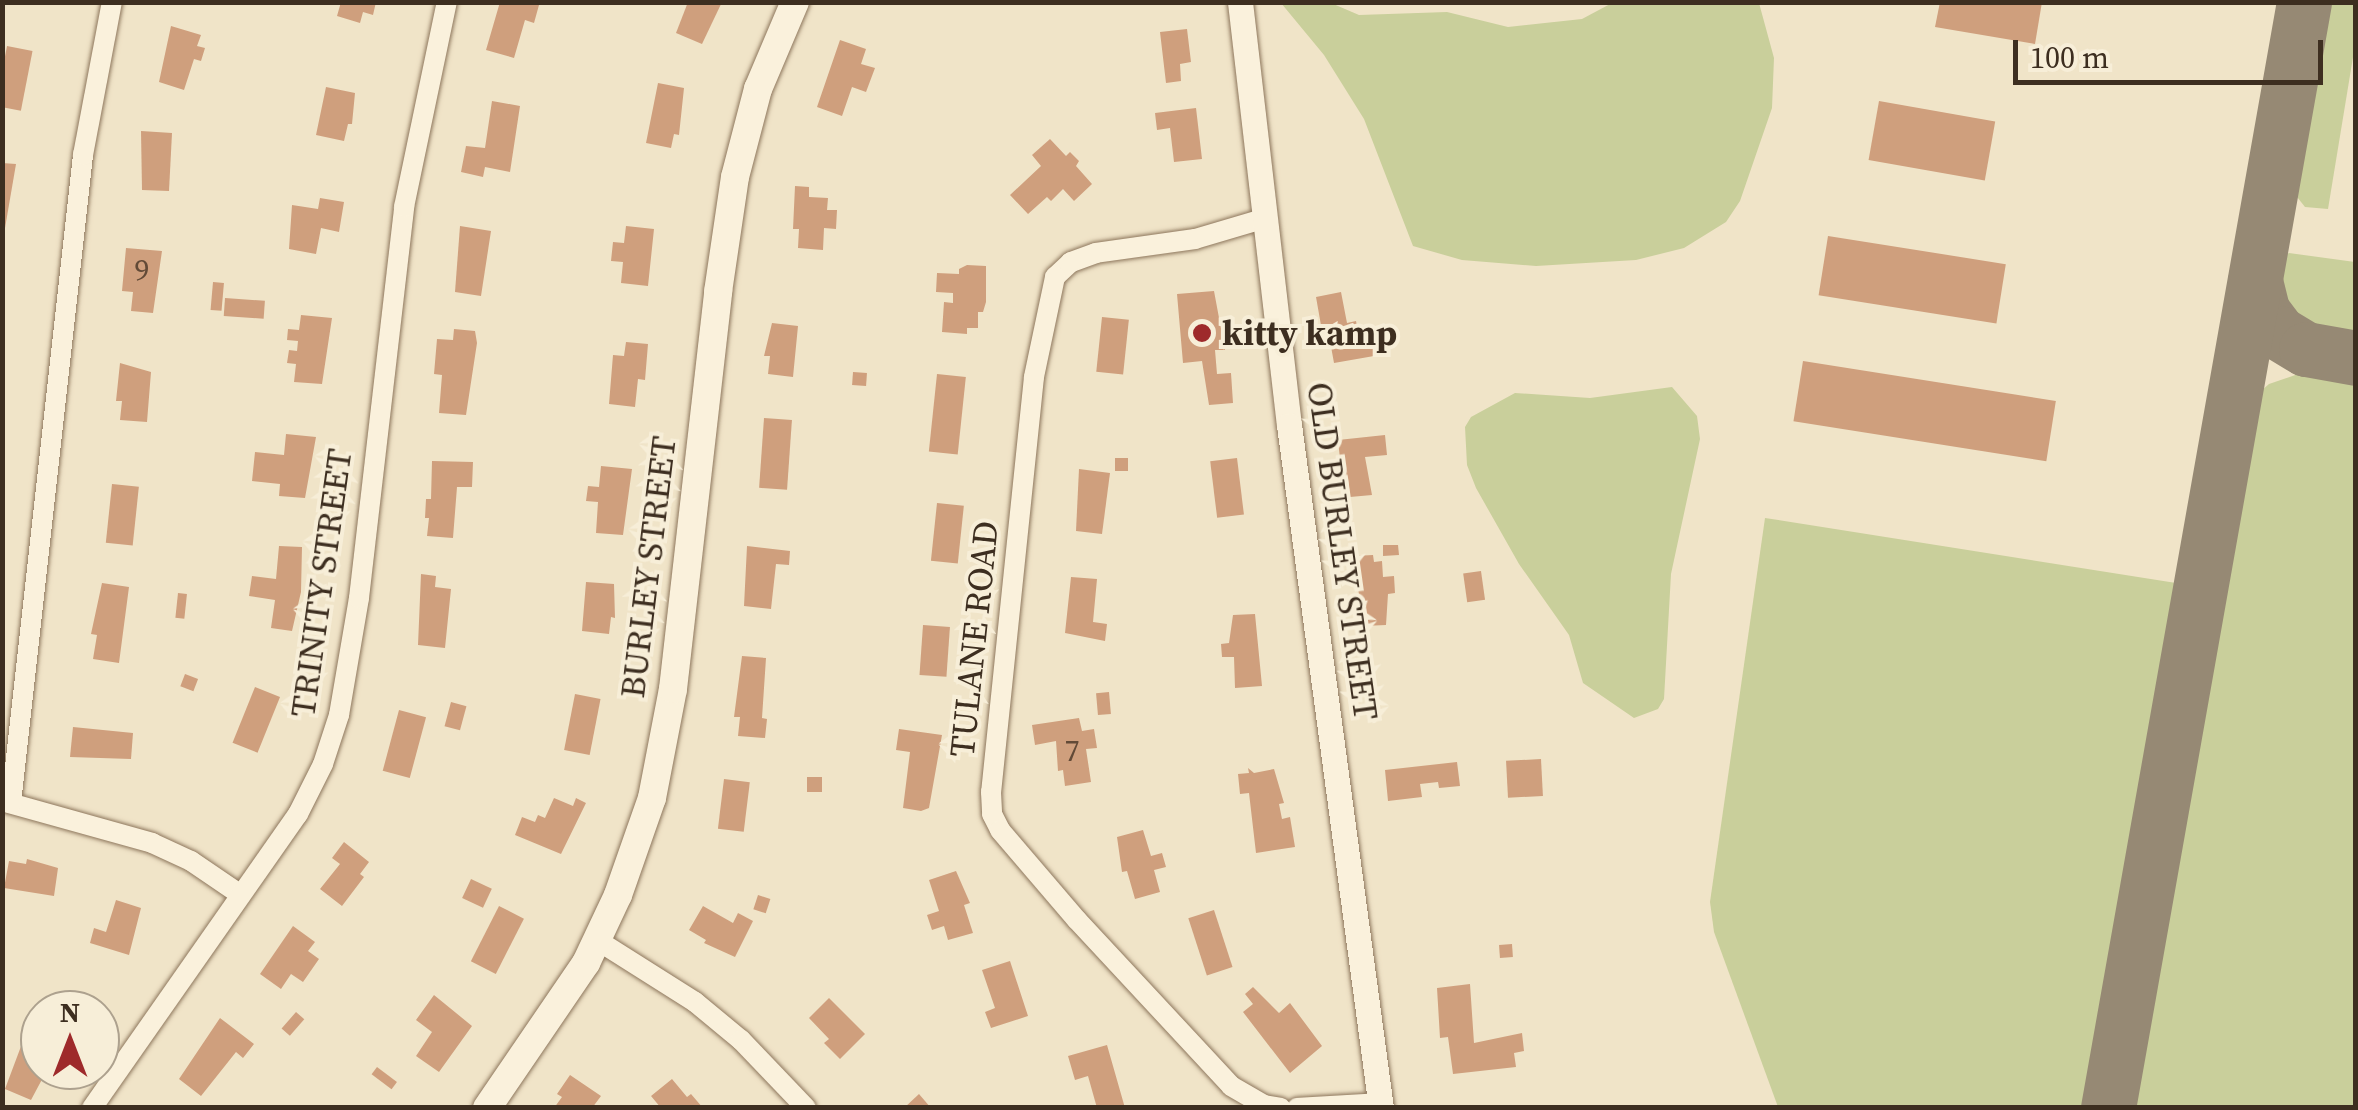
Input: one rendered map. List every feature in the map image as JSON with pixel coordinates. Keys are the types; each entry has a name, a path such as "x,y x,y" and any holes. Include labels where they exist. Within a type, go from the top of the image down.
{"main road":[{"name":"BURLEY STREET","path":"487,1108 586,963 652,798 672,689 718,292 736,177 758,90 795,2"}],"street":[{"path":"112,2 83,155 7,802 152,843 191,861 242,895"},
{"name":"TRINITY STREET","path":"92,1108 298,814 324,764 339,716 359,598 404,207 447,2"},
{"name":"OLD BURLEY STREET","path":"1240,2 1381,1105"},
{"name":"TULANE ROAD","path":"1266,218 1196,239 1096,252 1071,262 1055,277 1034,378 991,792 992,814 1000,830 1078,920 1231,1086 1264,1105 1281,1108"},
{"path":"597,940 654,972 695,1002 741,1040 806,1108"},
{"path":"1298,1108 1381,1105"}],"green space":[{"path":"1281,3 1331,3 1359,15 1447,12 1508,27 1582,19 1612,3 1759,3 1774,58 1772,108 1740,201 1726,222 1684,248 1636,260 1536,266 1462,260 1413,246 1364,119 1324,55"},
{"path":"2323,3 2356,3 2355,45 2328,209 2305,207 2290,188"},
{"path":"2289,253 2355,262 2355,335 2310,326 2285,310 2274,279 2280,258"},
{"path":"2301,373 2355,383 2355,1107 2126,1107 2254,397 2269,384"},
{"path":"1672,387 1697,416 1700,439 1671,574 1664,699 1658,709 1634,718 1583,683 1569,635 1519,564 1476,488 1467,465 1465,427 1471,417 1515,393 1590,398"},
{"path":"1765,518 2176,583 2086,1107 1778,1107 1714,932 1710,902"}],"building":[{"path":"341,2 376,2 373,15 363,12 360,23 337,16"},
{"path":"500,2 539,5 534,23 525,20 514,58 486,50"},
{"path":"688,2 722,2 702,44 676,33"},
{"path":"1940,2 2042,2 2035,44 1935,27"},
{"path":"171,26 201,35 197,46 205,48 201,61 194,59 184,90 159,82"},
{"path":"1187,29 1191,62 1180,64 1181,81 1166,83 1160,32"},
{"path":"840,40 866,49 861,64 875,68 866,92 852,87 842,116 817,107"},
{"path":"7,46 33,51 21,111 2,107"},
{"path":"658,83 684,88 679,135 674,134 671,148 646,143"},
{"path":"326,87 355,93 352,124 348,124 344,141 316,135"},
{"path":"492,101 520,106 510,172 485,167 483,177 461,172 466,146 485,148"},
{"path":"1879,101 1995,121 1985,181 1869,160"},
{"path":"1196,108 1202,159 1174,162 1170,128 1157,130 1155,113"},
{"path":"141,131 172,133 169,191 142,190"},
{"path":"1050,139 1066,156 1070,152 1079,161 1076,166 1092,184 1074,201 1063,189 1028,214 1010,195 1041,166 1032,155"},
{"path":"2,163 16,164 5,228 2,228"},
{"path":"795,186 809,187 809,197 828,198 827,210 837,210 836,229 824,228 823,250 798,248 799,229 793,229"},
{"path":"320,198 344,202 339,232 321,228 316,254 289,249 292,205 318,209"},
{"path":"460,226 491,231 481,296 455,292"},
{"path":"626,226 654,229 648,286 621,283 623,262 611,261 613,242 624,243"},
{"path":"1828,236 2006,264 1996,323 1819,295"},
{"path":"126,248 162,251 153,313 131,311 133,292 122,291"},
{"path":"967,265 986,266 986,302 983,312 978,312 978,328 967,328 967,334 942,332 944,302 953,303 953,293 936,292 937,273 959,274 959,269"},
{"path":"213,282 224,283 222,311 211,310"},
{"name":"kitty kamp","path":"1214,291 1225,350 1215,350 1217,374 1231,373 1233,403 1209,405 1202,361 1183,363 1177,294"},
{"path":"1341,292 1347,323 1356,321 1358,331 1370,329 1374,356 1334,363 1330,341 1338,339 1337,329 1322,331 1316,297"},
{"path":"225,298 265,301 264,319 224,316"},
{"path":"301,315 332,318 322,384 294,382 296,364 287,363 289,350 297,351 298,341 287,340 288,329 299,330"},
{"path":"1102,317 1129,320 1123,375 1096,372"},
{"path":"772,323 798,326 793,377 768,374 770,356 764,356"},
{"path":"454,329 475,331 477,343 466,415 439,413 442,375 434,374 437,339 453,340"},
{"path":"626,342 648,344 645,380 638,379 635,407 609,404 613,355 624,356"},
{"path":"1803,361 2056,401 2046,461 1793,421"},
{"path":"120,363 151,372 147,422 120,420 122,401 116,401"},
{"path":"853,372 867,373 866,386 852,385"},
{"path":"937,374 966,377 958,455 929,452"},
{"path":"764,418 792,420 787,490 759,488"},
{"path":"286,434 316,437 305,498 279,496 280,484 252,481 255,452 284,455"},
{"path":"1385,435 1387,455 1365,457 1372,495 1350,497 1348,478 1342,478 1338,440"},
{"path":"1115,458 1128,458 1128,471 1115,471"},
{"path":"1237,458 1244,515 1217,518 1210,461"},
{"path":"432,461 473,462 472,487 457,487 453,538 427,536 426,499 431,499"},
{"path":"601,466 632,469 623,535 596,533 598,502 586,501 588,486 599,487"},
{"path":"1079,469 1110,473 1102,534 1076,531"},
{"path":"112,484 139,487 133,545 106,543"},
{"path":"937,503 964,506 958,564 931,561"},
{"path":"1383,545 1398,545 1399,555 1383,556"},
{"path":"279,546 302,547 301,592 292,631 271,628 275,600 249,596 252,576 276,579"},
{"path":"747,546 790,551 789,565 776,564 771,609 744,606"},
{"path":"1373,555 1374,562 1382,561 1383,577 1394,576 1395,593 1388,594 1386,625 1363,626 1354,556"},
{"path":"1481,571 1485,600 1467,602 1463,574"},
{"path":"421,574 436,576 435,587 451,589 445,648 418,645"},
{"path":"1071,577 1097,579 1093,622 1107,624 1105,641 1065,633"},
{"path":"586,582 614,584 615,618 611,617 609,634 582,631"},
{"path":"102,583 129,587 119,663 93,659 97,635 91,634"},
{"path":"178,593 187,594 184,619 175,618"},
{"path":"1255,614 1262,686 1235,688 1234,657 1222,657 1221,644 1229,643 1233,615"},
{"path":"923,625 950,627 946,677 920,675"},
{"path":"742,656 766,658 762,718 767,719 765,738 738,736 740,717 734,717"},
{"path":"185,674 198,679 193,691 180,686"},
{"path":"255,687 280,697 258,753 233,743"},
{"path":"1109,692 1111,714 1098,715 1096,693"},
{"path":"575,694 601,699 590,755 564,750"},
{"path":"451,702 466,706 460,730 445,726"},
{"path":"399,710 426,717 410,778 383,771"},
{"path":"1079,718 1082,731 1094,729 1097,748 1086,749 1091,782 1065,786 1063,770 1058,771 1056,741 1035,745 1032,725"},
{"path":"73,727 133,733 131,759 70,757"},
{"path":"899,729 942,735 929,808 921,811 903,808 910,752 896,750"},
{"path":"1541,759 1543,796 1508,798 1506,761"},
{"path":"1457,762 1460,786 1439,788 1438,782 1420,784 1422,797 1388,801 1385,770"},
{"path":"1248,768 1254,773 1274,769 1284,803 1279,804 1282,819 1290,817 1295,847 1256,853 1249,793 1240,794 1238,774 1249,773"},
{"path":"807,777 822,777 822,792 807,792"},
{"path":"724,779 750,782 744,832 718,829"},
{"path":"554,798 573,806 576,798 586,803 561,854 515,835 522,817 535,822 538,815 545,818"},
{"path":"1143,830 1151,856 1162,853 1166,867 1154,870 1160,892 1135,899 1127,871 1122,872 1117,837"},
{"path":"344,842 369,862 360,874 364,877 342,906 320,889 340,864 332,858"},
{"path":"27,859 58,868 54,896 4,888 9,861 26,864"},
{"path":"956,871 970,903 964,905 973,933 948,940 944,926 932,930 927,915 939,911 929,880"},
{"path":"471,879 492,889 483,908 462,898"},
{"path":"758,895 770,899 766,913 753,909"},
{"path":"116,900 141,908 129,955 90,943 94,928 106,932"},
{"path":"499,906 524,919 496,974 471,961"},
{"path":"703,906 733,923 738,913 753,921 735,957 704,943 706,940 689,930"},
{"path":"1214,910 1233,967 1207,975 1188,918"},
{"path":"293,926 315,942 308,951 319,959 303,982 291,974 281,989 260,974"},
{"path":"1512,944 1513,957 1500,958 1499,945"},
{"path":"1010,961 1028,1016 991,1028 985,1012 995,1008 982,970"},
{"path":"1470,984 1474,1043 1522,1033 1524,1051 1514,1053 1516,1067 1453,1074 1448,1037 1440,1038 1437,988"},
{"path":"1253,987 1279,1013 1290,1003 1322,1046 1290,1073 1243,1012 1253,1004 1245,994"},
{"path":"434,995 472,1026 439,1072 416,1056 432,1032 416,1020"},
{"path":"829,998 865,1034 840,1059 824,1043 829,1039 809,1018"},
{"path":"296,1012 304,1019 290,1036 282,1029"},
{"path":"220,1018 254,1044 243,1058 236,1052 201,1096 179,1079"},
{"path":"1107,1045 1125,1108 1097,1108 1088,1076 1075,1080 1068,1056"},
{"path":"20,1049 20,1090 36,1090 31,1100 5,1089"},
{"path":"377,1067 397,1082 392,1089 372,1074"},
{"path":"570,1075 601,1096 592,1108 554,1108 562,1097 557,1094"},
{"path":"672,1079 703,1108 661,1108 651,1096"},
{"path":"919,1094 931,1108 904,1108"}],"taxiway":[{"path":"2108,1108 2304,2"},
{"path":"2255,281 2263,312 2279,333 2306,349 2356,358"}],"place":[{"name":"kitty kamp","path":"1202,333"}]}
